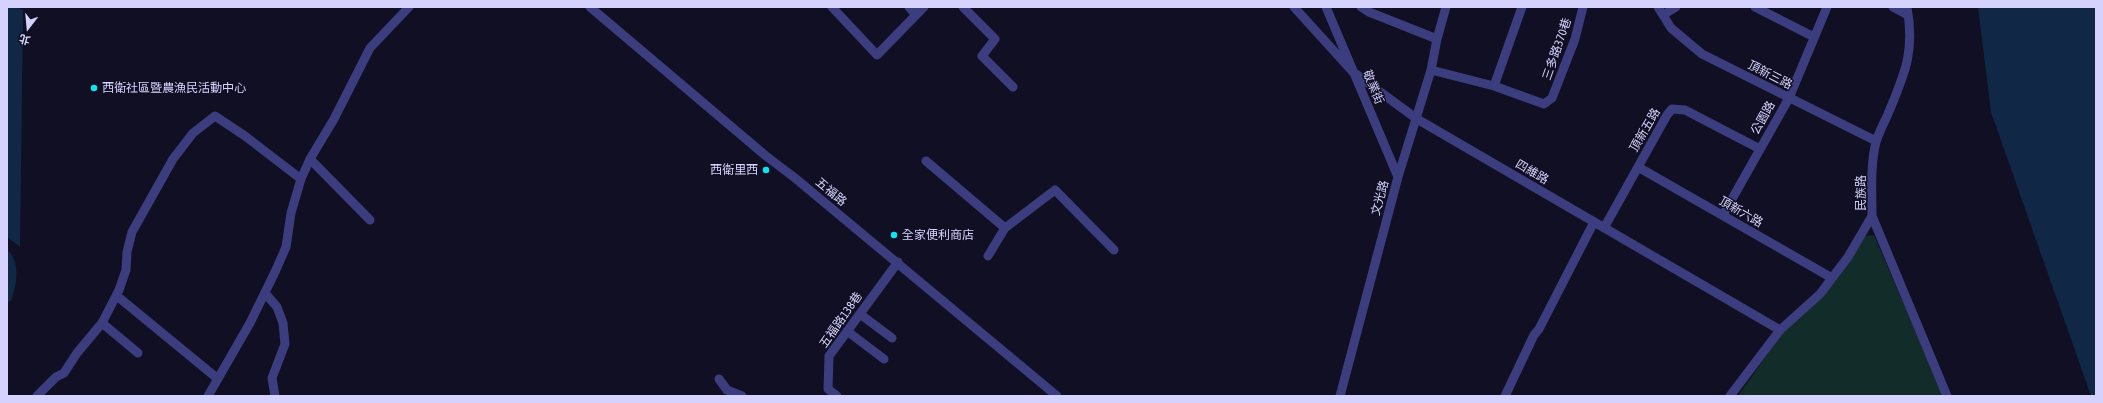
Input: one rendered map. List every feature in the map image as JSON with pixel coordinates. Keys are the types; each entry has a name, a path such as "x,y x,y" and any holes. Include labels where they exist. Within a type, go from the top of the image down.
{"street":[{"path":"208,396 265,293 286,247 291,213 300,179 310,159 334,119 370,48 409,7"},
{"name":"五福路","path":"590,7 766,156 898,262 1057,396"},
{"path":"832,7 877,55 924,7"},
{"path":"909,7 916,15"},
{"path":"963,7 996,39 982,56 1014,87"},
{"name":"四維路","path":"1294,7 1353,72 1417,119 1780,330"},
{"name":"敬業街","path":"1326,7 1398,177"},
{"path":"1361,7 1369,12 1437,39"},
{"name":"文光路","path":"1340,396 1398,177 1431,70 1437,39 1446,7"},
{"path":"1431,70 1494,86 1522,7"},
{"name":"三多路370巷","path":"1494,86 1544,104 1552,98 1575,39 1583,7"},
{"name":"頂新三路","path":"1658,7 1671,28 1702,54 1876,141"},
{"path":"1663,15 1676,7"},
{"path":"1755,7 1814,37"},
{"name":"公園路","path":"1723,215 1789,98 1827,7"},
{"path":"1893,7 1907,11"},
{"name":"民族路","path":"1907,11 1910,35 1909,58 1901,84 1876,141 1872,184 1872,216 1947,396"},
{"name":"頂新五路","path":"1604,228 1667,114 1672,109 1685,110 1760,149"},
{"path":"37,396 64,372 77,353 102,323 117,296 126,270 127,252 132,232 173,159 193,133 215,116 245,136 300,179"},
{"path":"310,159 370,220"},
{"path":"926,161 1004,228"},
{"name":"頂新六路","path":"1638,167 1832,278"},
{"path":"988,256 1004,228 1055,190 1114,250"},
{"path":"1730,396 1780,330 1820,294 1848,257 1872,216"},
{"path":"1505,396 1534,334 1539,328 1594,222"},
{"name":"五福路138巷","path":"836,396 828,390 829,356 898,262"},
{"path":"265,293 277,307 283,323 285,344 272,378 275,396"},
{"path":"117,296 218,379"},
{"path":"860,314 892,338"},
{"path":"102,323 138,352"},
{"path":"848,331 884,359"},
{"path":"719,379 727,390 742,396"}],"green space":[{"path":"1874,235 1943,396 1738,396 1784,331 1824,296 1864,236"}],"water":[{"path":"7,7 16,7 23,10 20,247 7,237"},
{"path":"1978,7 2096,7 2096,396 2091,396 1991,112"},
{"path":"7,249 16,267 16,281 11,301 9,301 7,306"}],"place":[{"name":"西衛社區暨農漁民活動中心","path":"94,88"},
{"name":"西衛里西","path":"766,170"},
{"name":"全家便利商店","path":"894,235"}]}
